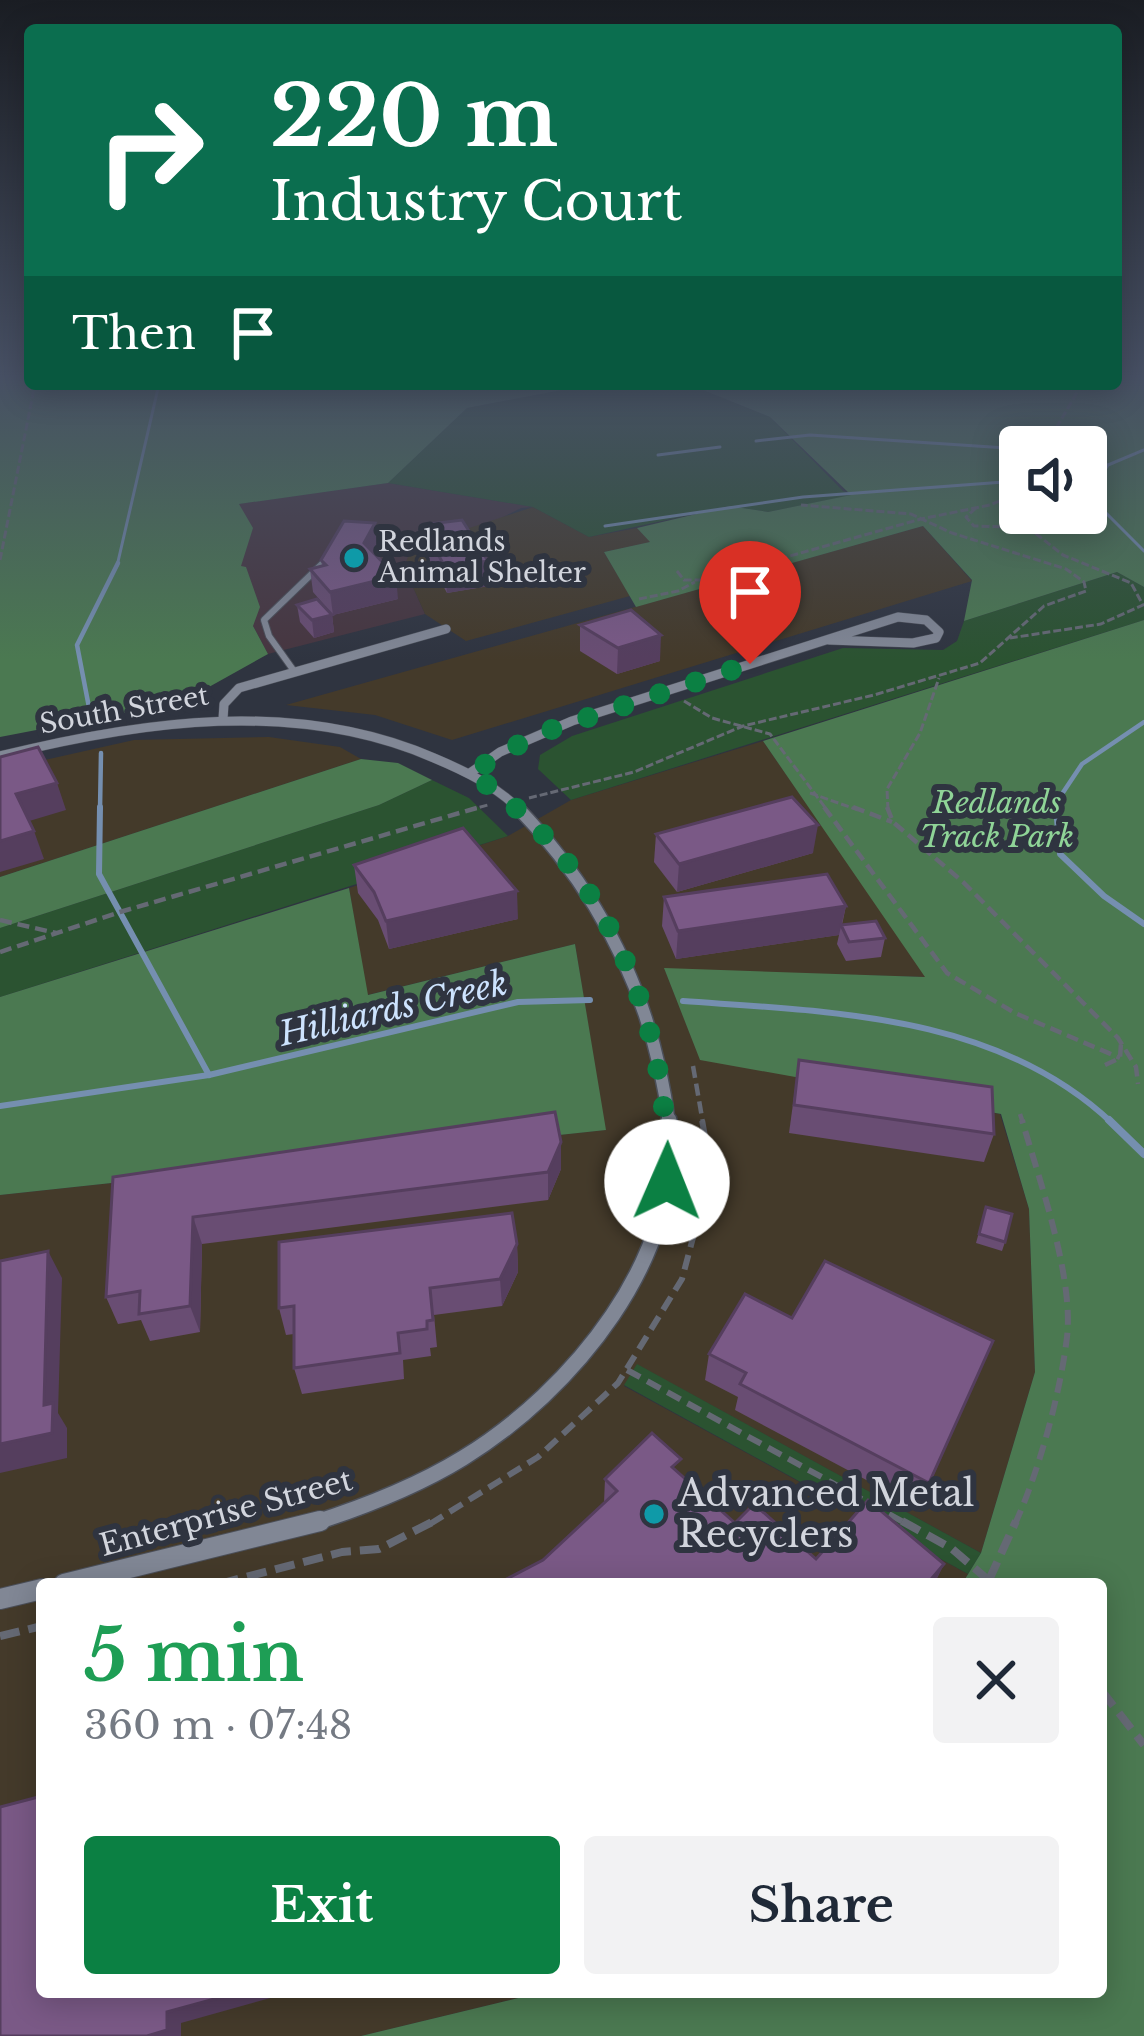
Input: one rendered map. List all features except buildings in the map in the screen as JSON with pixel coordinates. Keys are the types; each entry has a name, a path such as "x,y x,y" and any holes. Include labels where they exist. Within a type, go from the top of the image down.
{"street":[{"path":"470,773 535,735 898,617 926,620 939,632 936,638 914,644 829,640"},
{"name":"South Street","path":"0,756 133,726 223,719 224,704 238,688 446,629"},
{"name":"Enterprise Street","path":"89,1578 327,1520 402,1490 510,1426 591,1346 648,1246 667,1182 668,1117 646,1018 613,932 551,839 508,799 470,773 425,754 348,734 223,719"},
{"path":"0,1599 36,1590"}],"lane":[{"path":"294,671 264,620 326,561"}],"path":[{"path":"0,560 18,470"},
{"path":"639,599 999,500"},
{"path":"0,952 508,799 596,785 743,726 980,663 1044,606 1079,596 1087,586 1066,569 921,519 866,507 801,505"},
{"path":"976,508 967,517 974,526 1030,531 1038,542 1069,559 1131,583 1140,595 1142,605 1136,613 1010,638"},
{"path":"677,571 695,582"},
{"path":"940,676 920,733 887,789 886,806 893,822 963,882 1121,1042 1136,1067 1138,1084"},
{"path":"671,689 712,718 770,734 947,974 1015,1012 1120,1058"},
{"path":"810,793 837,796 874,820 893,822"},
{"path":"0,920 56,933"},
{"path":"1120,1058 1121,1042"},
{"path":"1105,1065 1120,1058"},
{"path":"242,1578 342,1552 379,1549 418,1531 538,1457 631,1373 682,1279 711,1170 693,1066"},
{"path":"993,1578 1032,1486 1068,1334 1057,1240 1020,1114"},
{"path":"631,1373 951,1548 986,1578"},
{"path":"0,1636 36,1627"},
{"path":"1107,1698 1144,1745"}],"shaded area":[{"path":"388,483 533,507 521,508 404,567 425,614 268,654 253,626 240,566 238,504"},
{"path":"533,507 589,537 637,528 651,542 604,552 630,596 466,641 425,614 404,567 412,547"},
{"path":"923,526 972,581 452,740 375,715 286,705"},
{"path":"269,737 340,747 361,759 0,877 0,770 134,740"},
{"path":"763,741 927,977 665,970 700,1059 1000,1114 1029,1209 1035,1372 981,1553 638,1365 624,1386 968,1574 966,1578 36,1578 36,1998 518,1998 361,2036 0,2036 0,1195 605,1130 575,944 367,995 349,888 508,836 571,800"}],"green space":[{"path":"0,470 402,470 388,483 239,504 253,528 241,566 246,567 260,607 253,626 268,654 182,702 0,737"},
{"path":"402,470 822,470 853,495 768,512 730,506 589,537 533,507 388,483"},
{"path":"825,470 999,470 999,534 1107,534 1107,470 1144,470 1144,587 1117,572 964,621 972,580 923,526 636,607 604,552 650,542 637,528 730,506 768,512 851,495"},
{"path":"1117,572 1144,587 1144,620 571,800 538,769 540,755 572,736 843,648 943,650 957,641 964,621"},
{"name":"Redlands Track Park","path":"1144,620 1144,2036 361,2036 518,1998 1107,1998 1107,1578 966,1578 981,1553 1035,1372 1029,1209 1001,1114 700,1060 664,968 925,977 763,741"},
{"path":"361,759 398,763 432,780 379,805 0,928 0,877"},
{"path":"432,780 469,798 508,836 0,997 0,928 379,805"},
{"path":"349,888 368,995 575,944 606,1130 0,1195 0,997"},
{"path":"637,1364 981,1553 968,1574 624,1385"}],"waterway":[{"name":"Hilliards Creek","path":"117,564 139,470"},
{"name":"Hilliards Creek","path":"1105,470 1093,489 1101,508 1144,551"},
{"path":"605,526 803,497 999,482"},
{"name":"Hilliards Creek","path":"92,723 77,645 117,564"},
{"name":"Hilliards Creek","path":"1057,810 1056,803 1082,764 1144,722"},
{"name":"Hilliards Creek","path":"100,810 101,753"},
{"name":"Hilliards Creek","path":"100,807 99,874 209,1075"},
{"name":"Hilliards Creek","path":"1056,807 1060,854 1104,896 1144,924"},
{"name":"Hilliards Creek","path":"209,1075 518,1002 590,1000"},
{"name":"Hilliards Creek","path":"683,1001 854,1016 965,1039 1067,1087 1112,1123"},
{"name":"Hilliards Creek","path":"0,1106 209,1075"},
{"name":"Hilliards Creek","path":"1109,1120 1144,1154"}],"place":[{"name":"Redlands Animal Shelter","path":"354,558"},
{"name":"Advanced Metal Recyclers","path":"654,1514"}],"route":[{"path":"667,1182 668,1117 659,1069 646,1018 613,932 551,839 508,799 470,773 535,735 750,664"}]}
